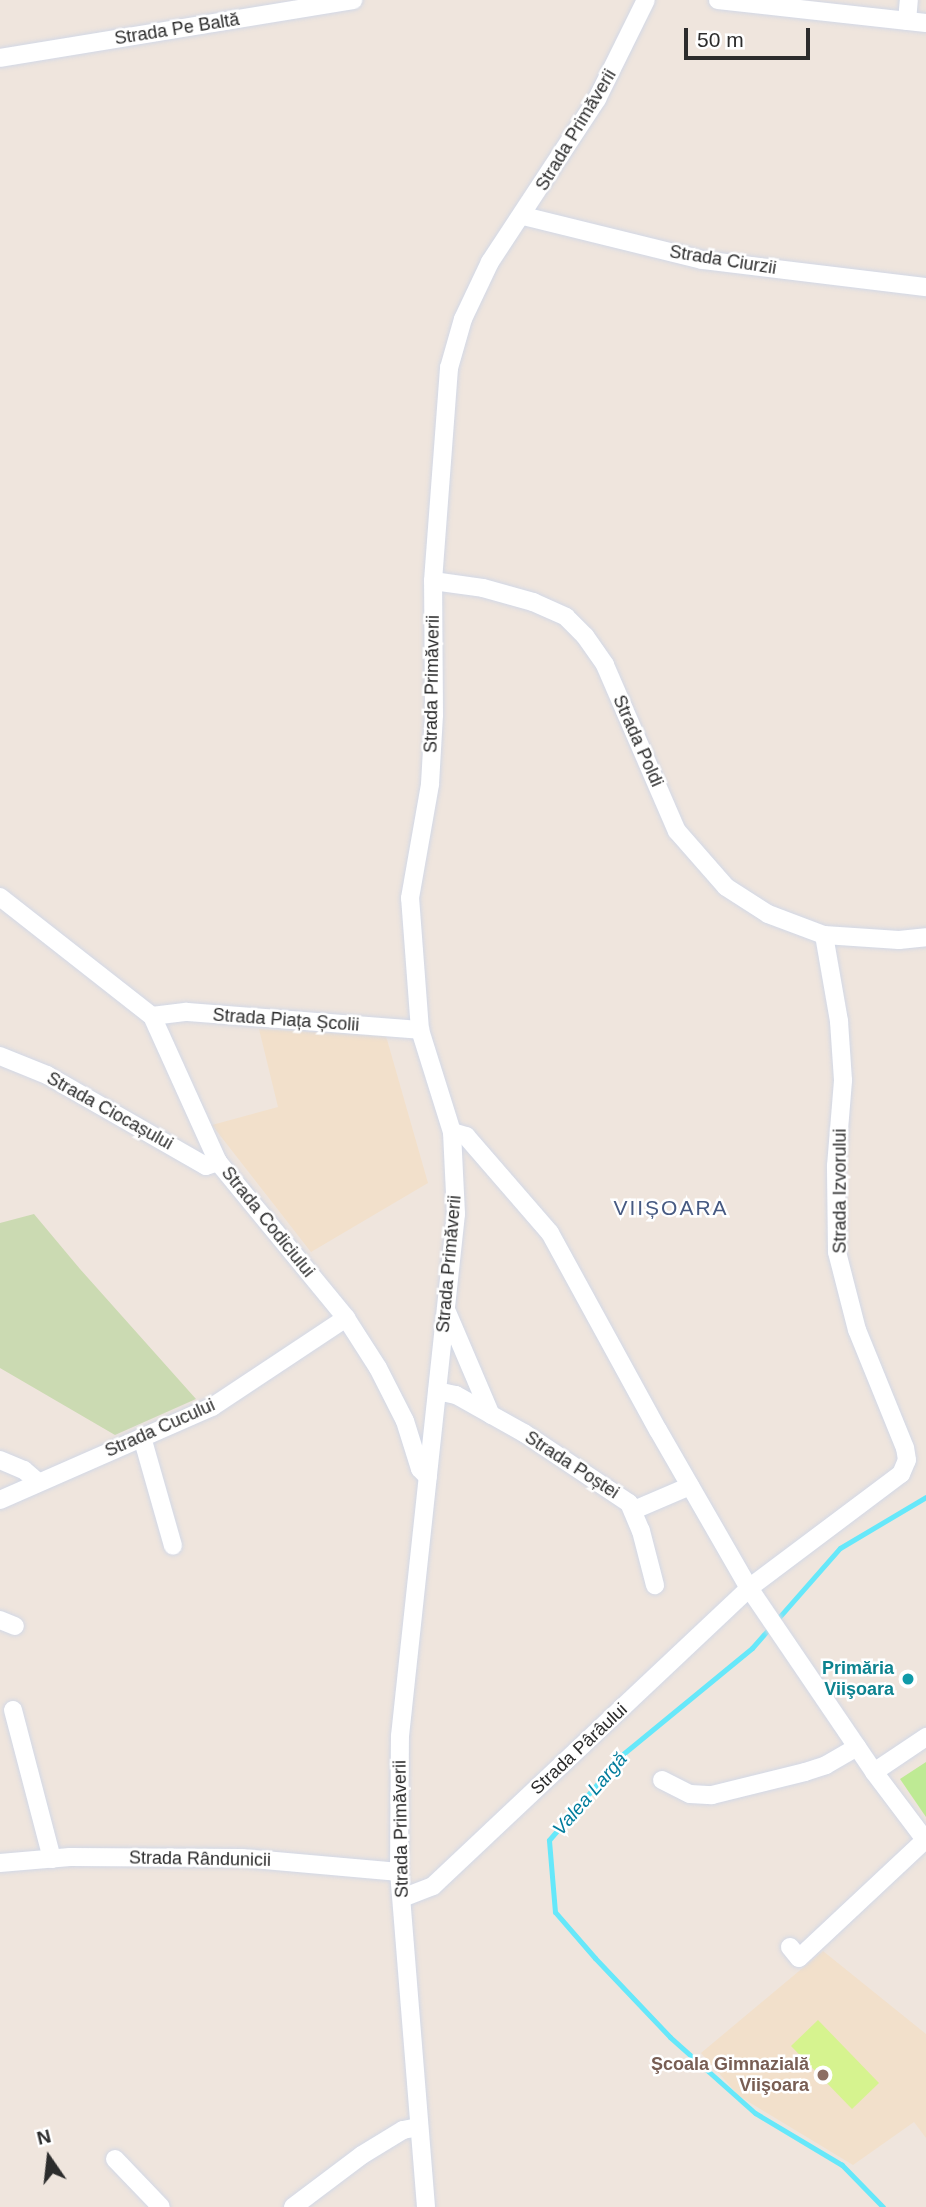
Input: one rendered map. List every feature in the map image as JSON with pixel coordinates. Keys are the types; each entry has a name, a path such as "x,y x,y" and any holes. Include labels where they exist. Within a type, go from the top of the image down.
{"street":[{"name":"Strada Pe Baltă","path":"0,58 353,0"},
{"name":"Strada Primăverii","path":"426,2207 399,1872 400,1736 456,1214 452,1132 420,1030 410,898 430,784 434,715 433,581 449,368 463,319 490,262 523,216 597,99 646,0"},
{"path":"718,0 926,23"},
{"path":"907,21 909,0"},
{"name":"Strada Ciurzii","path":"523,216 702,260 926,287"},
{"name":"Strada Poldi","path":"433,581 483,588 533,602 566,617 585,636 605,665 677,831 726,887 768,914 824,935"},
{"name":"Strada Codiciului","path":"0,897 152,1016 218,1162 346,1318 378,1368 400,1410 417,1462 428,1477"},
{"path":"824,935 899,940 926,937"},
{"name":"Strada Izvorului","path":"749,1588 901,1474 907,1460 856,1330 837,1252 836,1166 843,1080 839,1021 824,935"},
{"name":"Strada Piața Școlii","path":"152,1016 187,1012 420,1030"},
{"name":"Strada Ciocașului","path":"0,1056 47,1074 206,1166 218,1162"},
{"path":"452,1132 466,1136 550,1233 749,1588 874,1772 926,1841 799,1958 790,1947"},
{"path":"446,1308 470,1371 491,1415"},
{"name":"Strada Cucului","path":"0,1500 212,1407 346,1318"},
{"name":"Strada Poștei","path":"437,1391 456,1395 491,1415 590,1475 634,1510 655,1586"},
{"path":"142,1437 173,1546"},
{"path":"0,1460 24,1469 38,1482"},
{"path":"634,1510 690,1486"},
{"name":"Strada Pârâului","path":"402,1898 433,1886 749,1588"},
{"path":"13,1710 52,1859"},
{"path":"874,1772 926,1737"},
{"path":"662,1780 690,1794 712,1795 826,1765 857,1747"},
{"name":"Strada Rândunicii","path":"0,1863 52,1859 242,1857 399,1872"},
{"path":"293,2207 362,2155 403,2130 418,2127"},
{"path":"115,2159 161,2207"}],"shaded area":[{"path":"259,1029 386,1036 428,1183 311,1252 212,1125 278,1107"},
{"name":"Şcoala Gimnazială Viişoara","path":"823,1951 926,2034 926,2138 914,2122 853,2165 739,2096 701,2053"}],"green space":[{"path":"34,1214 196,1399 115,1435 0,1368 0,1223"},
{"path":"926,1762 926,1817 900,1779"},
{"path":"818,2020 879,2083 852,2109 791,2046"}],"waterway":[{"name":"Valea Largă","path":"883,2207 842,2165 755,2113 670,2037 595,1958 555,1912 549,1840 623,1754 752,1648 840,1548 926,1497"}],"place":[{"name":"Primăria Viişoara","path":"908,1679"},
{"name":"Şcoala Gimnazială Viişoara","path":"823,2075"}],"district":[{"name":"VIIȘOARA","path":"671,1208"}]}
